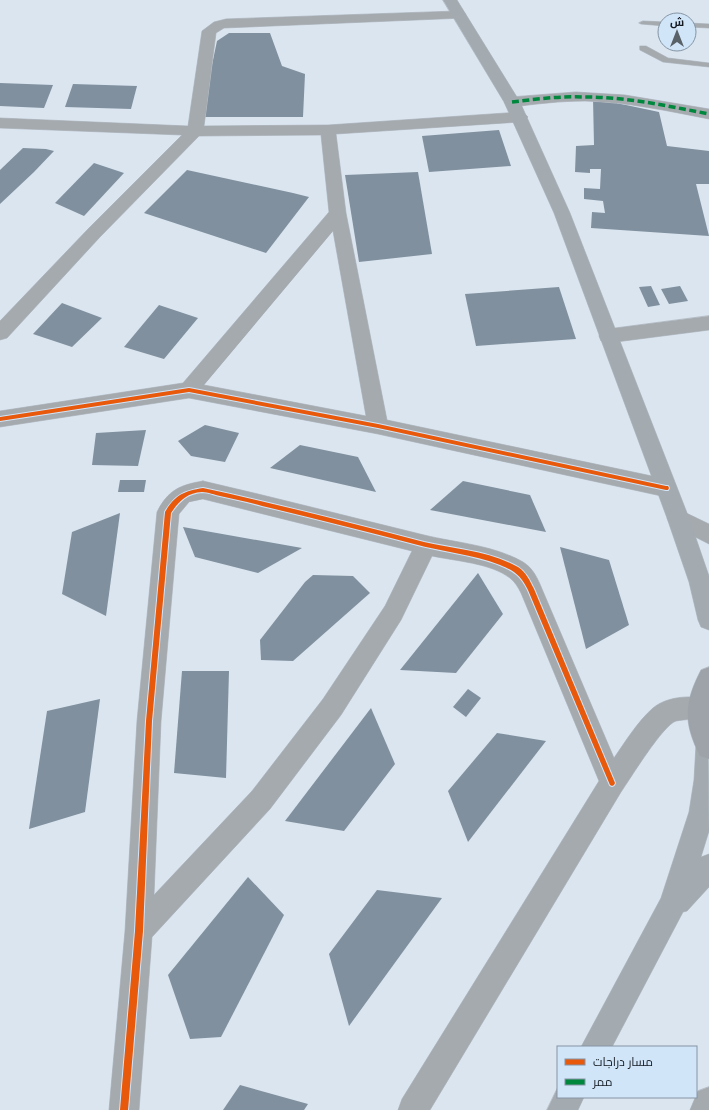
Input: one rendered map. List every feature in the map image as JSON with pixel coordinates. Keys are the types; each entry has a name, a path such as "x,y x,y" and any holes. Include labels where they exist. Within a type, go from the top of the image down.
{"main road":[{"path":"708,746 698,708 700,696 709,678"}],"street":[{"path":"450,0 516,110 562,213 704,588 709,620"},
{"path":"0,333 94,232 195,130 209,31 219,25 241,22 459,15"},
{"path":"0,124 195,130 328,130 516,110 565,97 597,96 636,100 709,114"},
{"path":"328,130 338,213 378,426"},
{"path":"189,390 338,213"},
{"path":"608,336 709,323"},
{"path":"0,419 189,390 378,426 666,488"},
{"path":"124,1110 139,931 149,721 168,512 178,497 190,492 202,490 287,508 426,545 500,562 513,568 524,576 531,589 612,783"},
{"path":"678,518 709,535"},
{"path":"139,931 261,800 332,707 393,613 426,545"},
{"path":"414,1110 612,783 639,744 662,716 674,710 698,708"},
{"path":"597,1046 673,904 702,812 707,780 708,746"},
{"path":"673,904 709,867"},
{"path":"562,1110 568,1098"},
{"path":"705,1110 709,1102"}],"lane":[{"path":"643,23 657,24"},
{"path":"697,25 709,26"},
{"path":"643,48 666,60 709,65"}],"building":[{"path":"229,33 270,33 282,66 305,74 303,117 201,117 217,41"},
{"path":"0,83 53,85 44,108 0,106"},
{"path":"73,84 137,86 131,109 65,107"},
{"path":"593,98 659,112 667,146 709,151 709,184 696,184 709,236 591,228 592,212 605,213 603,201 584,199 584,188 600,189 601,169 590,169 590,173 575,172 576,146 594,145"},
{"path":"499,130 511,166 429,172 422,136"},
{"path":"23,148 46,149 54,151 0,204 0,170"},
{"path":"94,163 124,173 84,216 55,203"},
{"path":"187,170 309,197 266,253 144,213"},
{"path":"418,172 432,254 359,262 345,175"},
{"path":"651,286 660,305 648,307 639,287"},
{"path":"680,286 688,301 669,304 661,289"},
{"path":"559,287 576,339 476,346 465,294"},
{"path":"62,303 102,318 72,347 33,334"},
{"path":"159,305 198,318 164,359 124,347"},
{"path":"205,425 239,433 225,462 191,456 178,441"},
{"path":"146,430 138,466 92,465 96,433"},
{"path":"300,445 358,457 376,492 270,468"},
{"path":"120,480 146,480 144,492 118,492"},
{"path":"463,481 530,495 546,532 430,510"},
{"path":"120,513 106,616 62,594 72,532"},
{"path":"183,527 302,548 258,573 195,557"},
{"path":"560,547 609,560 629,625 586,649"},
{"path":"478,573 503,614 456,673 400,670"},
{"path":"313,575 353,576 370,593 293,661 261,660 260,640 305,582"},
{"path":"182,671 229,671 226,778 174,773"},
{"path":"468,689 481,698 466,717 453,707"},
{"path":"100,699 85,812 29,829 47,711"},
{"path":"371,708 395,764 344,831 285,821"},
{"path":"497,733 546,741 468,842 448,791"},
{"path":"248,877 284,915 221,1037 190,1039 168,975"},
{"path":"377,890 442,898 349,1026 329,954"},
{"path":"240,1085 308,1104 304,1110 223,1110"}],"marked path":[{"path":"512,102 565,97 611,98 653,103 709,114"}],"cycle path":[{"path":"0,419 189,390 378,426 666,488"},
{"path":"124,1110 139,931 149,721 168,512 178,498 190,492 203,490 434,547 479,556 515,569 523,576 531,589 612,783"}]}
